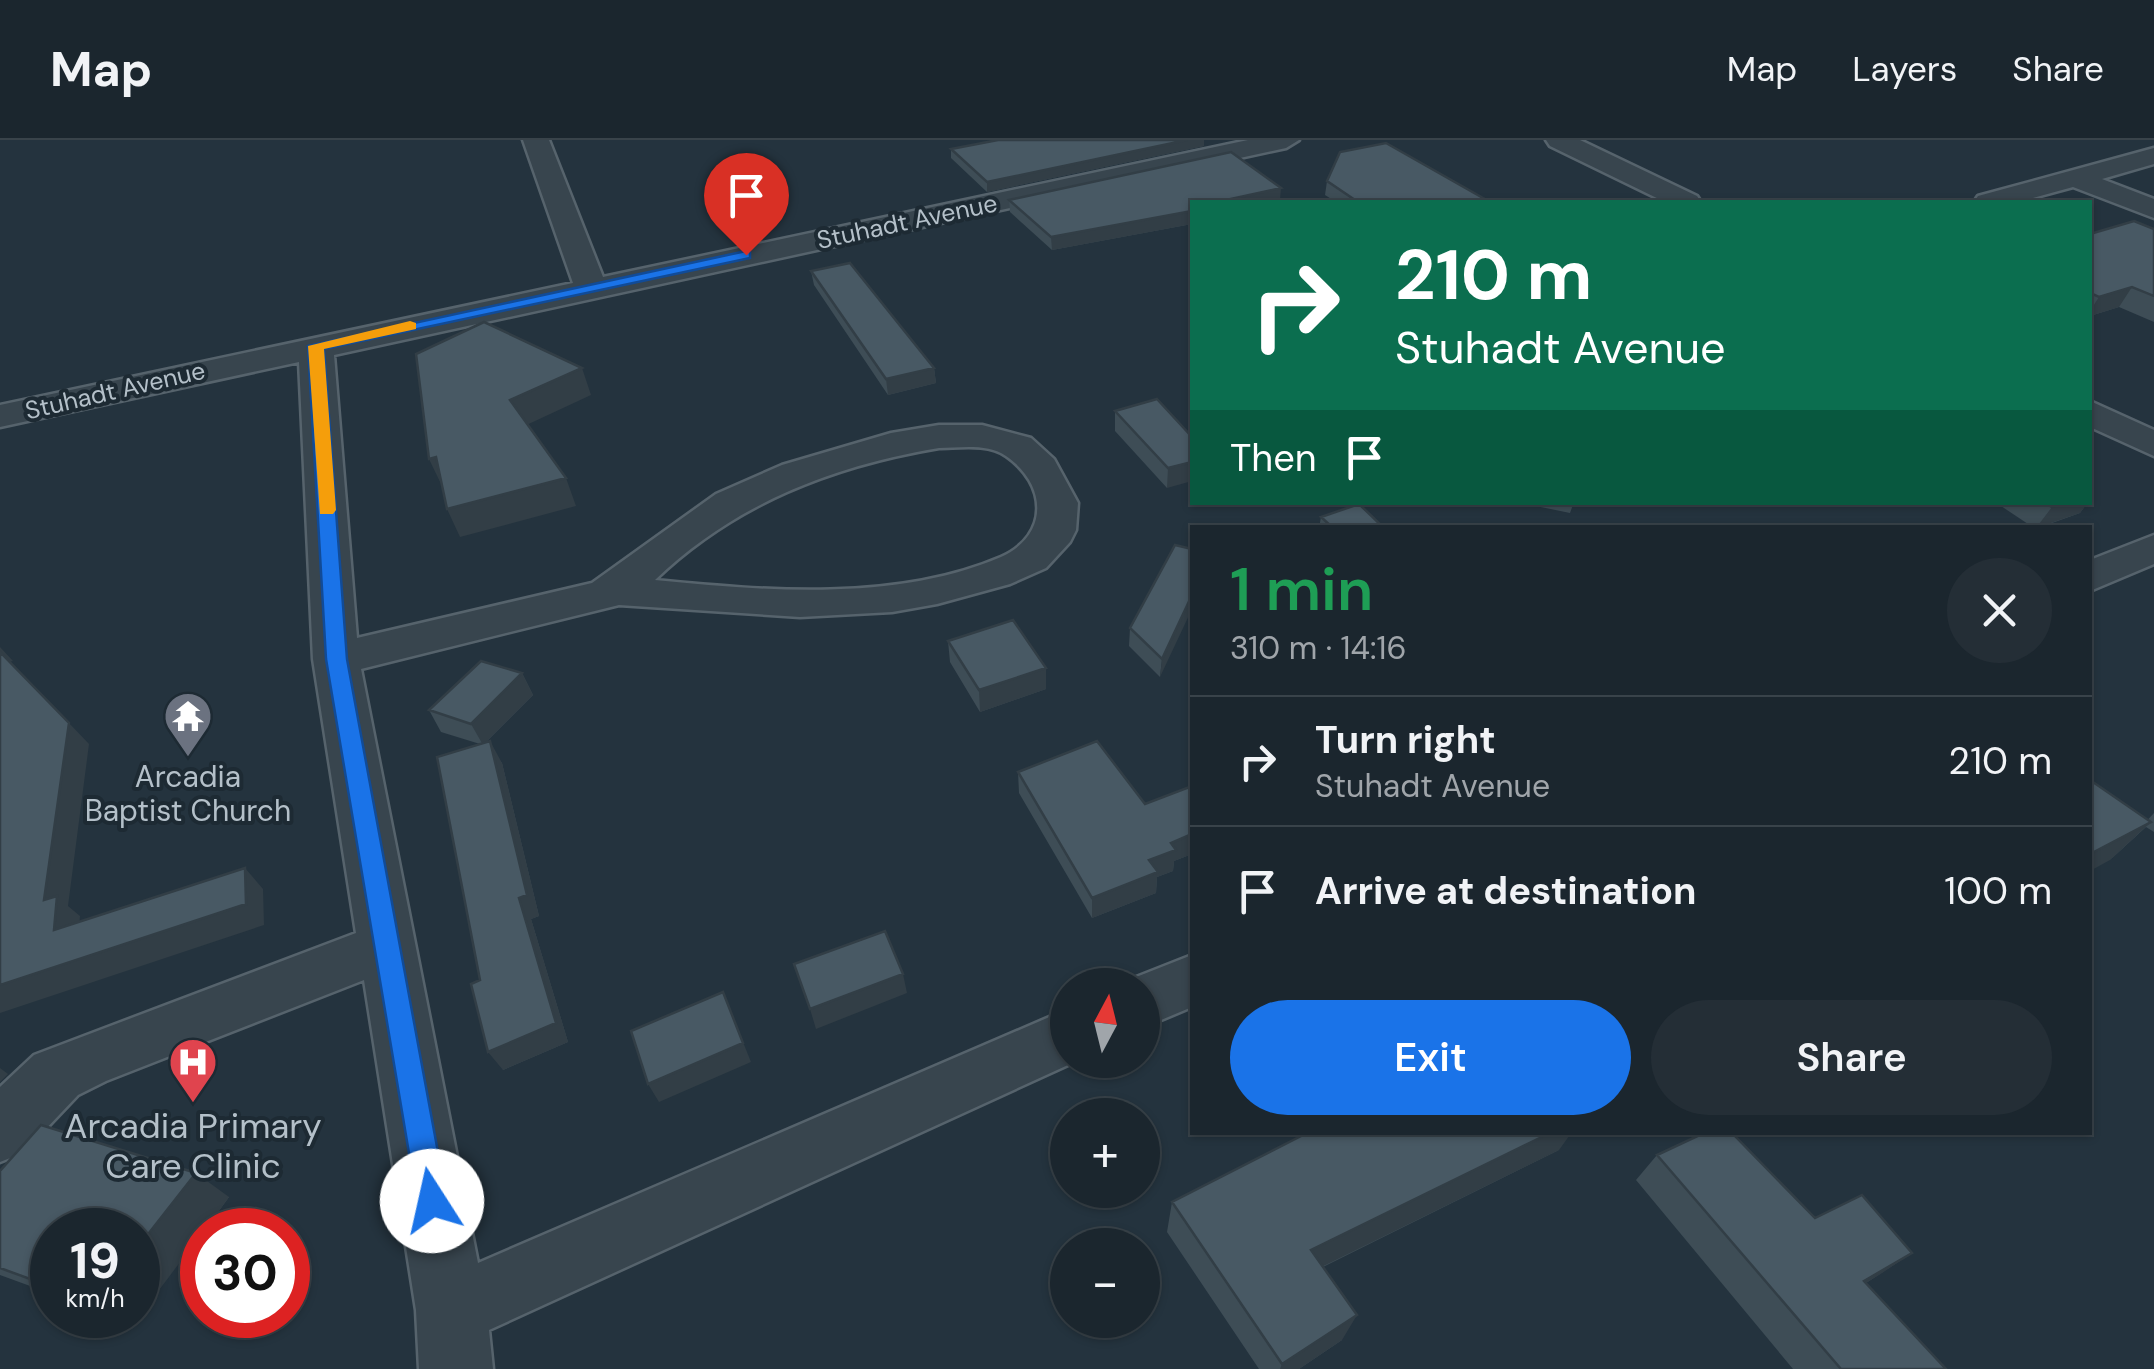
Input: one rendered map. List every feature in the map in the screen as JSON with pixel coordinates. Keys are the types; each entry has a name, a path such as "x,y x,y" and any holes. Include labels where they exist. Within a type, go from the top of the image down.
{"street":[{"path":"536,140 591,288"},
{"name":"Stuhadt Avenue","path":"0,416 1286,140"},
{"path":"1559,140 1682,200"},
{"path":"1995,200 2154,156"},
{"path":"2072,177 2154,209"},
{"path":"316,346 336,659 454,1340 1050,1045"},
{"path":"2092,413 2154,446"},
{"path":"336,659 614,590 729,602 902,598 938,592 1018,568 1039,555 1052,537 1058,515 1054,490 1034,456 993,437 908,440 791,474 732,501 689,528 614,590"},
{"path":"2092,576 2154,548"},
{"path":"0,1131 56,1075 84,1061 387,946"},
{"path":"1160,994 1190,981"}],"building":[{"path":"998,140 1187,140 987,182 951,149"},
{"path":"1386,143 1486,200 1355,200 1327,181 1340,152"},
{"path":"1231,152 1281,188 1226,200 1190,200 1190,211 1051,237 1009,200"},
{"path":"2134,221 2154,229 2154,296 2132,287 2099,297 2092,294 2092,233"},
{"path":"850,263 934,368 886,379 811,271"},
{"path":"484,322 582,368 510,400 566,478 447,509 436,457 429,459 416,354"},
{"path":"1157,399 1190,435 1190,462 1168,468 1115,411"},
{"path":"1360,505 1381,525 1330,525 1321,517"},
{"path":"1175,545 1190,549 1190,599 1162,659 1130,628"},
{"path":"1013,620 1046,668 979,690 948,641"},
{"path":"0,652 69,723 44,900 57,896 54,930 245,868 246,904 0,985"},
{"path":"481,661 522,673 471,724 429,710"},
{"path":"490,741 527,895 519,898 556,1023 488,1052 471,984 480,980 437,757"},
{"path":"1097,741 1145,804 1190,787 1190,835 1171,843 1176,850 1149,860 1158,872 1092,898 1018,772"},
{"path":"2092,781 2151,822 2092,853"},
{"path":"885,931 903,974 810,1009 794,964"},
{"path":"723,992 743,1043 648,1084 631,1031"},
{"path":"41,1125 196,1173 160,1219 160,1208 30,1208 30,1279 0,1268 0,1171"},
{"path":"1303,1135 1546,1135 1311,1250 1357,1315 1282,1364 1172,1202"},
{"path":"1700,1135 1734,1135 1815,1218 1862,1195 1912,1253 1864,1281 1946,1369 1841,1369 1657,1155"}],"slow traffic":[{"path":"327,510 316,346 410,326"}],"place":[{"name":"Arcadia Baptist Church","path":"188,758"},
{"name":"Arcadia Primary Care Clinic","path":"193,1104"}],"route":[{"path":"432,1201 336,659 316,346 746,255"}]}
